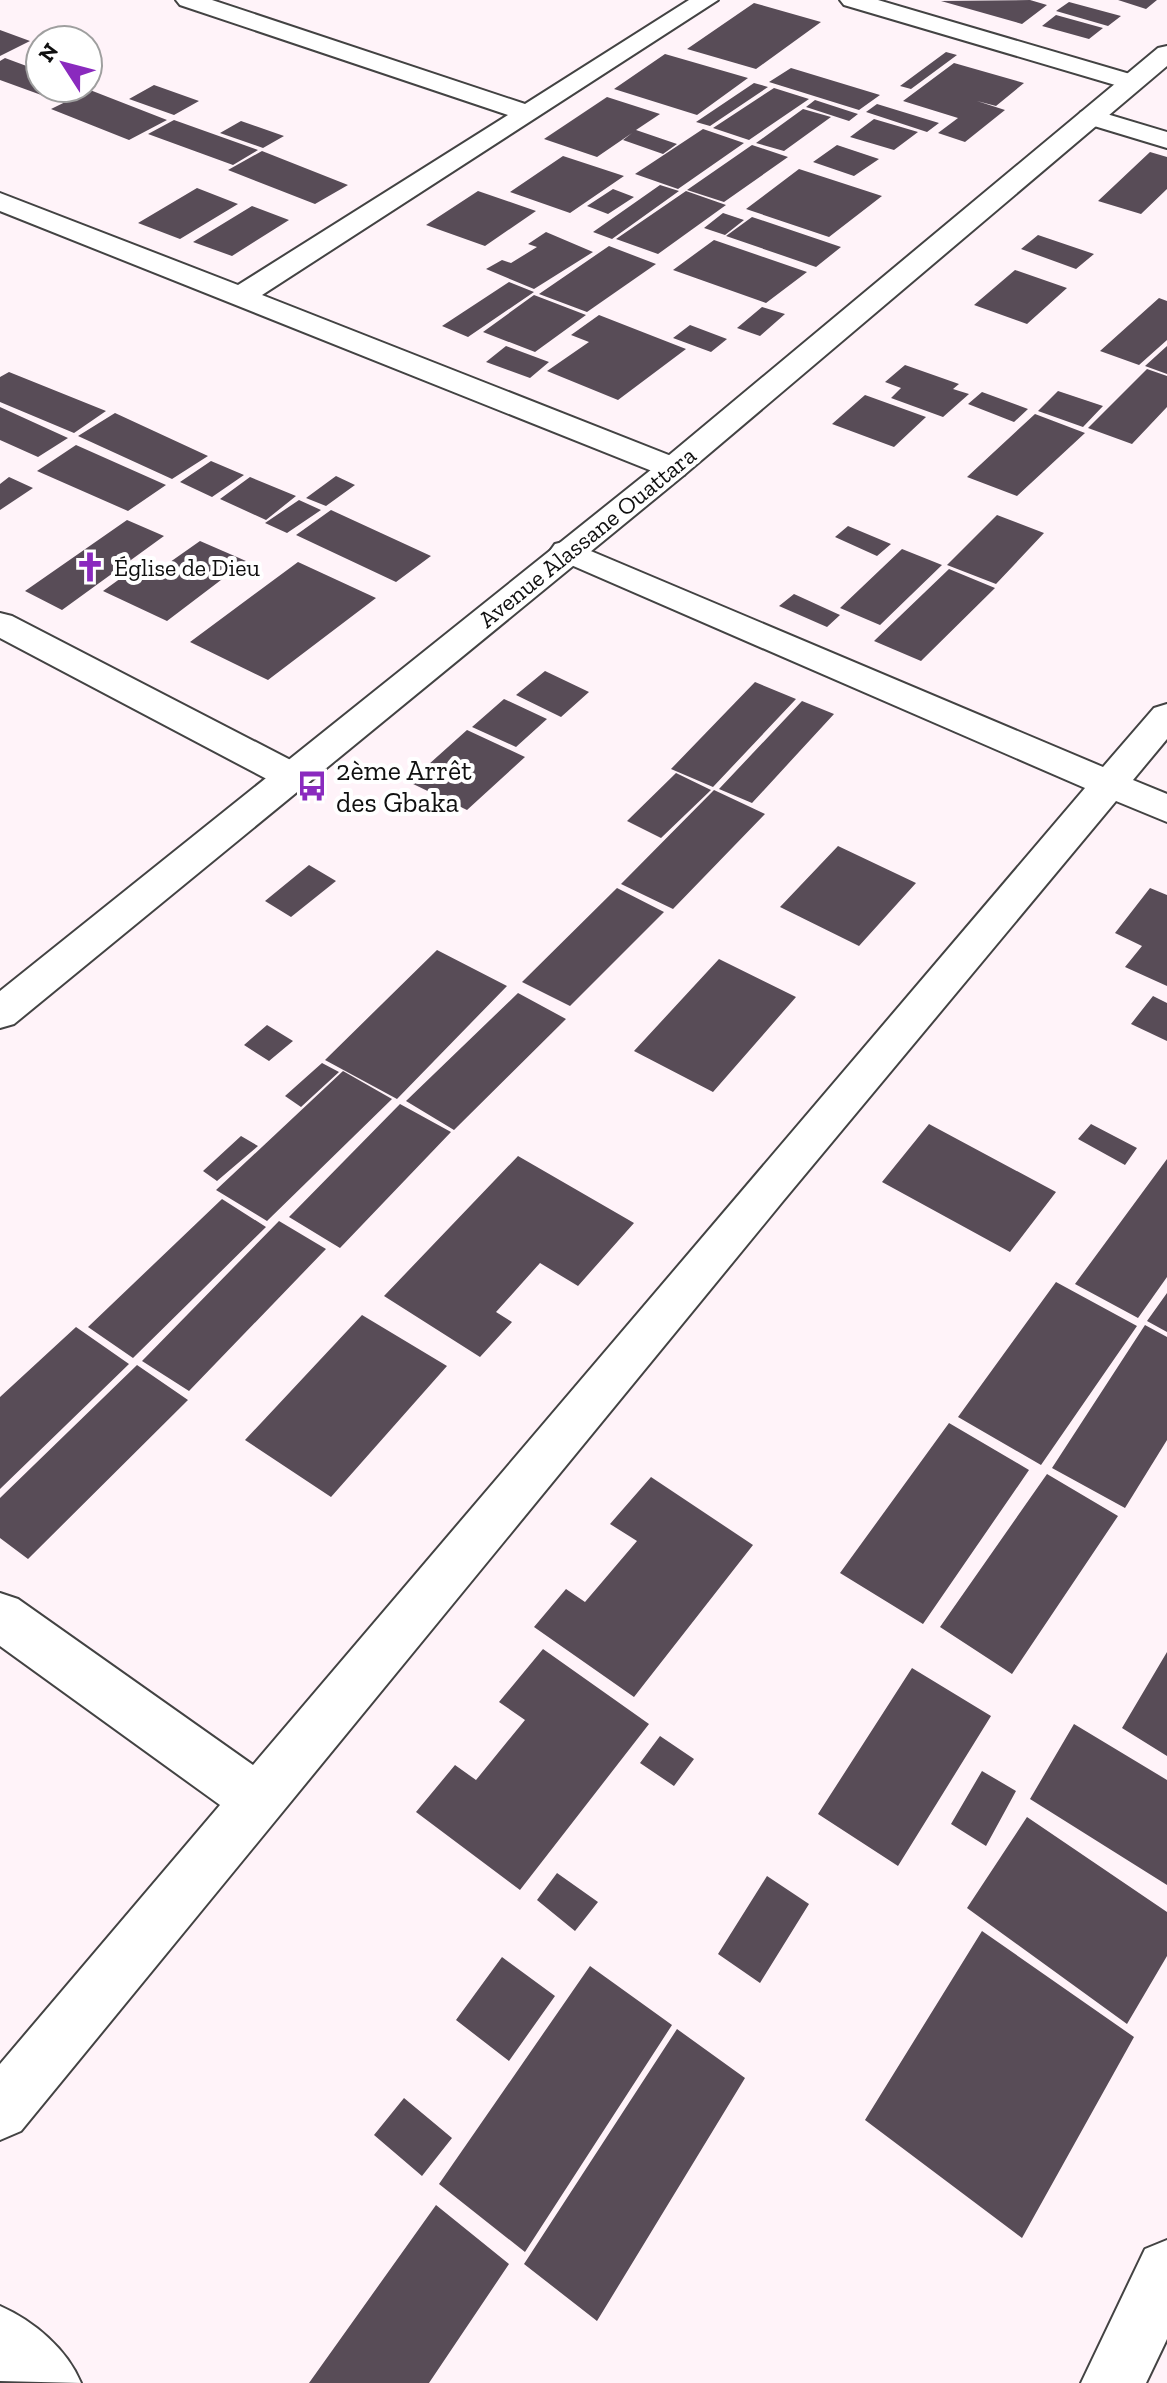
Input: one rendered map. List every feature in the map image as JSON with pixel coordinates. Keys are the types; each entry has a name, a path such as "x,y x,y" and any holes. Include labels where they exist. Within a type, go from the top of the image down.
{"street":[{"path":"188,0 528,113"},
{"path":"241,296 706,0"},
{"path":"852,0 1131,82"},
{"name":"Avenue Alassane Ouattara","path":"0,1013 673,468 1167,53"},
{"path":"1090,117 1167,140"},
{"path":"0,201 673,468"},
{"path":"567,551 1167,809"},
{"path":"0,624 293,777"},
{"path":"0,2110 767,1189 1167,716"},
{"path":"0,1616 259,1801"},
{"path":"1113,2383 1167,2271"},
{"path":"0,2338 49,2383"}],"building":[{"path":"1030,0 1047,5 1022,24 941,1"},
{"path":"1118,0 1157,0 1146,9"},
{"path":"1069,2 1121,16 1108,26 1056,11"},
{"path":"754,3 821,22 756,69 687,49"},
{"path":"1056,15 1103,28 1089,39 1042,26"},
{"path":"0,30 24,39 24,44 0,56"},
{"path":"946,52 957,55 911,89 900,86"},
{"path":"665,54 748,78 697,115 614,89"},
{"path":"5,58 24,65 24,89 0,80 0,61"},
{"path":"954,63 1024,83 996,106 977,101 1005,110 965,142 938,133 958,118 903,101"},
{"path":"791,68 880,95 859,110 769,82"},
{"path":"754,83 768,87 710,126 696,122"},
{"path":"154,85 199,101 174,115 129,99"},
{"path":"774,88 809,99 749,140 713,128"},
{"path":"104,95 167,120 129,140 51,109 61,104 104,104"},
{"path":"607,97 660,114 636,130 677,144 663,154 623,140 632,133 597,157 544,139"},
{"path":"815,100 858,114 849,121 806,107"},
{"path":"877,104 939,123 927,132 866,112"},
{"path":"803,109 831,117 784,151 756,143"},
{"path":"874,119 918,132 894,150 850,137"},
{"path":"174,120 258,150 233,165 148,134"},
{"path":"241,121 284,136 263,148 220,133"},
{"path":"703,129 744,143 678,189 635,174"},
{"path":"752,145 788,157 724,202 687,190"},
{"path":"837,145 879,159 854,176 813,162"},
{"path":"262,151 348,185 315,204 228,170"},
{"path":"1150,152 1167,157 1167,189 1141,214 1098,201"},
{"path":"563,156 624,176 570,213 510,192"},
{"path":"799,169 882,196 829,237 746,209"},
{"path":"660,185 679,191 612,239 593,232"},
{"path":"197,188 238,204 180,239 138,223"},
{"path":"613,189 634,197 608,214 587,206"},
{"path":"478,191 536,211 485,246 426,225"},
{"path":"686,191 726,205 658,254 616,239"},
{"path":"252,206 289,220 232,256 193,242"},
{"path":"723,213 744,220 725,235 704,228"},
{"path":"752,217 841,247 816,267 726,236"},
{"path":"546,232 593,252 534,289 486,269 502,260 511,263 537,247 528,244"},
{"path":"1038,235 1094,254 1076,269 1021,249"},
{"path":"714,240 807,272 766,303 673,270"},
{"path":"609,246 656,264 587,312 539,294"},
{"path":"1015,270 1067,288 1027,324 974,305"},
{"path":"509,282 534,292 468,337 442,326"},
{"path":"534,295 586,315 535,352 483,332"},
{"path":"1159,298 1167,301 1167,340 1139,365 1100,351"},
{"path":"762,307 785,314 760,336 737,328"},
{"path":"599,315 686,349 618,400 547,371 589,342 571,335"},
{"path":"690,325 727,339 711,352 673,338"},
{"path":"506,346 549,362 530,378 486,362"},
{"path":"1167,346 1167,374 1145,366"},
{"path":"905,365 959,384 953,389 969,394 943,417 891,398 901,388 885,382"},
{"path":"1147,369 1167,376 1167,407 1132,444 1088,428"},
{"path":"9,372 106,411 74,433 0,402 0,377"},
{"path":"1058,391 1103,406 1083,427 1038,411"},
{"path":"982,392 1028,409 1014,422 968,404"},
{"path":"865,395 926,417 894,447 832,424"},
{"path":"0,407 68,438 38,457 0,440"},
{"path":"115,413 208,456 172,479 78,436"},
{"path":"1035,414 1085,433 1017,496 967,477"},
{"path":"76,445 166,485 128,511 37,471"},
{"path":"211,461 244,475 212,497 180,482"},
{"path":"336,476 355,485 326,506 306,498"},
{"path":"9,477 33,488 0,510 0,484"},
{"path":"250,477 296,496 266,520 220,499"},
{"path":"299,500 321,510 287,533 265,523"},
{"path":"331,510 431,556 396,582 296,535"},
{"path":"997,515 1044,533 996,584 947,565"},
{"path":"127,520 164,536 62,610 25,591"},
{"path":"848,526 891,544 877,556 835,537"},
{"path":"200,541 246,561 167,621 103,591 146,560 163,567"},
{"path":"902,549 942,565 880,625 840,608"},
{"path":"298,562 376,598 268,680 190,642"},
{"path":"949,569 995,588 921,661 874,641"},
{"path":"794,594 840,615 827,627 779,606"},
{"path":"545,671 589,692 561,717 516,695"},
{"path":"755,682 796,699 713,787 671,769"},
{"path":"504,699 547,719 516,747 472,727"},
{"path":"802,701 834,714 752,803 719,789"},
{"path":"467,730 525,757 467,810 409,782"},
{"path":"676,773 711,790 661,838 627,821"},
{"path":"714,790 765,814 673,909 621,884"},
{"path":"838,846 916,883 859,946 780,907"},
{"path":"309,865 336,881 291,917 265,901"},
{"path":"617,888 664,912 570,1006 522,982"},
{"path":"1150,888 1167,895 1167,986 1125,967 1142,946 1115,933"},
{"path":"437,950 507,986 397,1099 325,1060"},
{"path":"719,959 796,997 713,1092 634,1051"},
{"path":"518,993 566,1019 454,1130 406,1101"},
{"path":"1153,996 1167,1003 1167,1041 1131,1024"},
{"path":"267,1025 293,1041 269,1061 244,1045"},
{"path":"322,1063 339,1072 301,1107 285,1096"},
{"path":"343,1071 392,1099 267,1221 216,1190"},
{"path":"400,1104 451,1132 340,1248 289,1217"},
{"path":"929,1124 1056,1192 1010,1252 882,1182"},
{"path":"1091,1124 1137,1148 1125,1165 1078,1139"},
{"path":"241,1136 258,1146 217,1181 203,1171"},
{"path":"518,1156 634,1223 578,1286 540,1263 496,1312 512,1322 480,1357 384,1296"},
{"path":"1167,1159 1167,1277 1138,1318 1075,1284"},
{"path":"222,1199 266,1227 133,1358 88,1327"},
{"path":"279,1221 326,1249 189,1391 142,1361"},
{"path":"1056,1282 1137,1326 1041,1465 958,1417"},
{"path":"1167,1293 1167,1332 1147,1321"},
{"path":"362,1315 447,1366 331,1497 245,1440"},
{"path":"1145,1325 1167,1337 1167,1440 1125,1508 1052,1468"},
{"path":"76,1327 129,1364 0,1489 0,1397"},
{"path":"137,1365 188,1400 28,1559 0,1538 0,1498"},
{"path":"949,1423 1029,1470 923,1624 840,1573"},
{"path":"1047,1474 1118,1516 1012,1674 940,1627"},
{"path":"651,1477 753,1545 634,1697 534,1627 566,1589 585,1602 637,1541 610,1524"},
{"path":"543,1649 649,1724 520,1890 416,1812 455,1765 476,1780 525,1720 499,1702"},
{"path":"1167,1652 1167,1756 1122,1728"},
{"path":"912,1668 991,1716 898,1866 818,1814"},
{"path":"1074,1724 1167,1780 1167,1885 1030,1799"},
{"path":"660,1736 694,1759 674,1786 640,1763"},
{"path":"982,1771 1016,1791 986,1846 951,1824"},
{"path":"1027,1817 1167,1912 1167,1956 1127,2024 967,1908"},
{"path":"557,1873 598,1902 575,1931 537,1900"},
{"path":"767,1876 809,1904 760,1983 718,1954"},
{"path":"982,1931 1134,2037 1022,2238 865,2120"},
{"path":"502,1957 555,1996 509,2061 456,2020"},
{"path":"590,1966 672,2025 525,2252 439,2184"},
{"path":"677,2029 745,2078 597,2321 524,2264"},
{"path":"404,2098 452,2138 422,2176 374,2135"},
{"path":"436,2205 509,2264 429,2383 309,2383"}],"place":[{"name":"Église de Dieu","path":"90,567"},
{"name":"2ème Arrêt des Gbaka","path":"312,786"}]}
